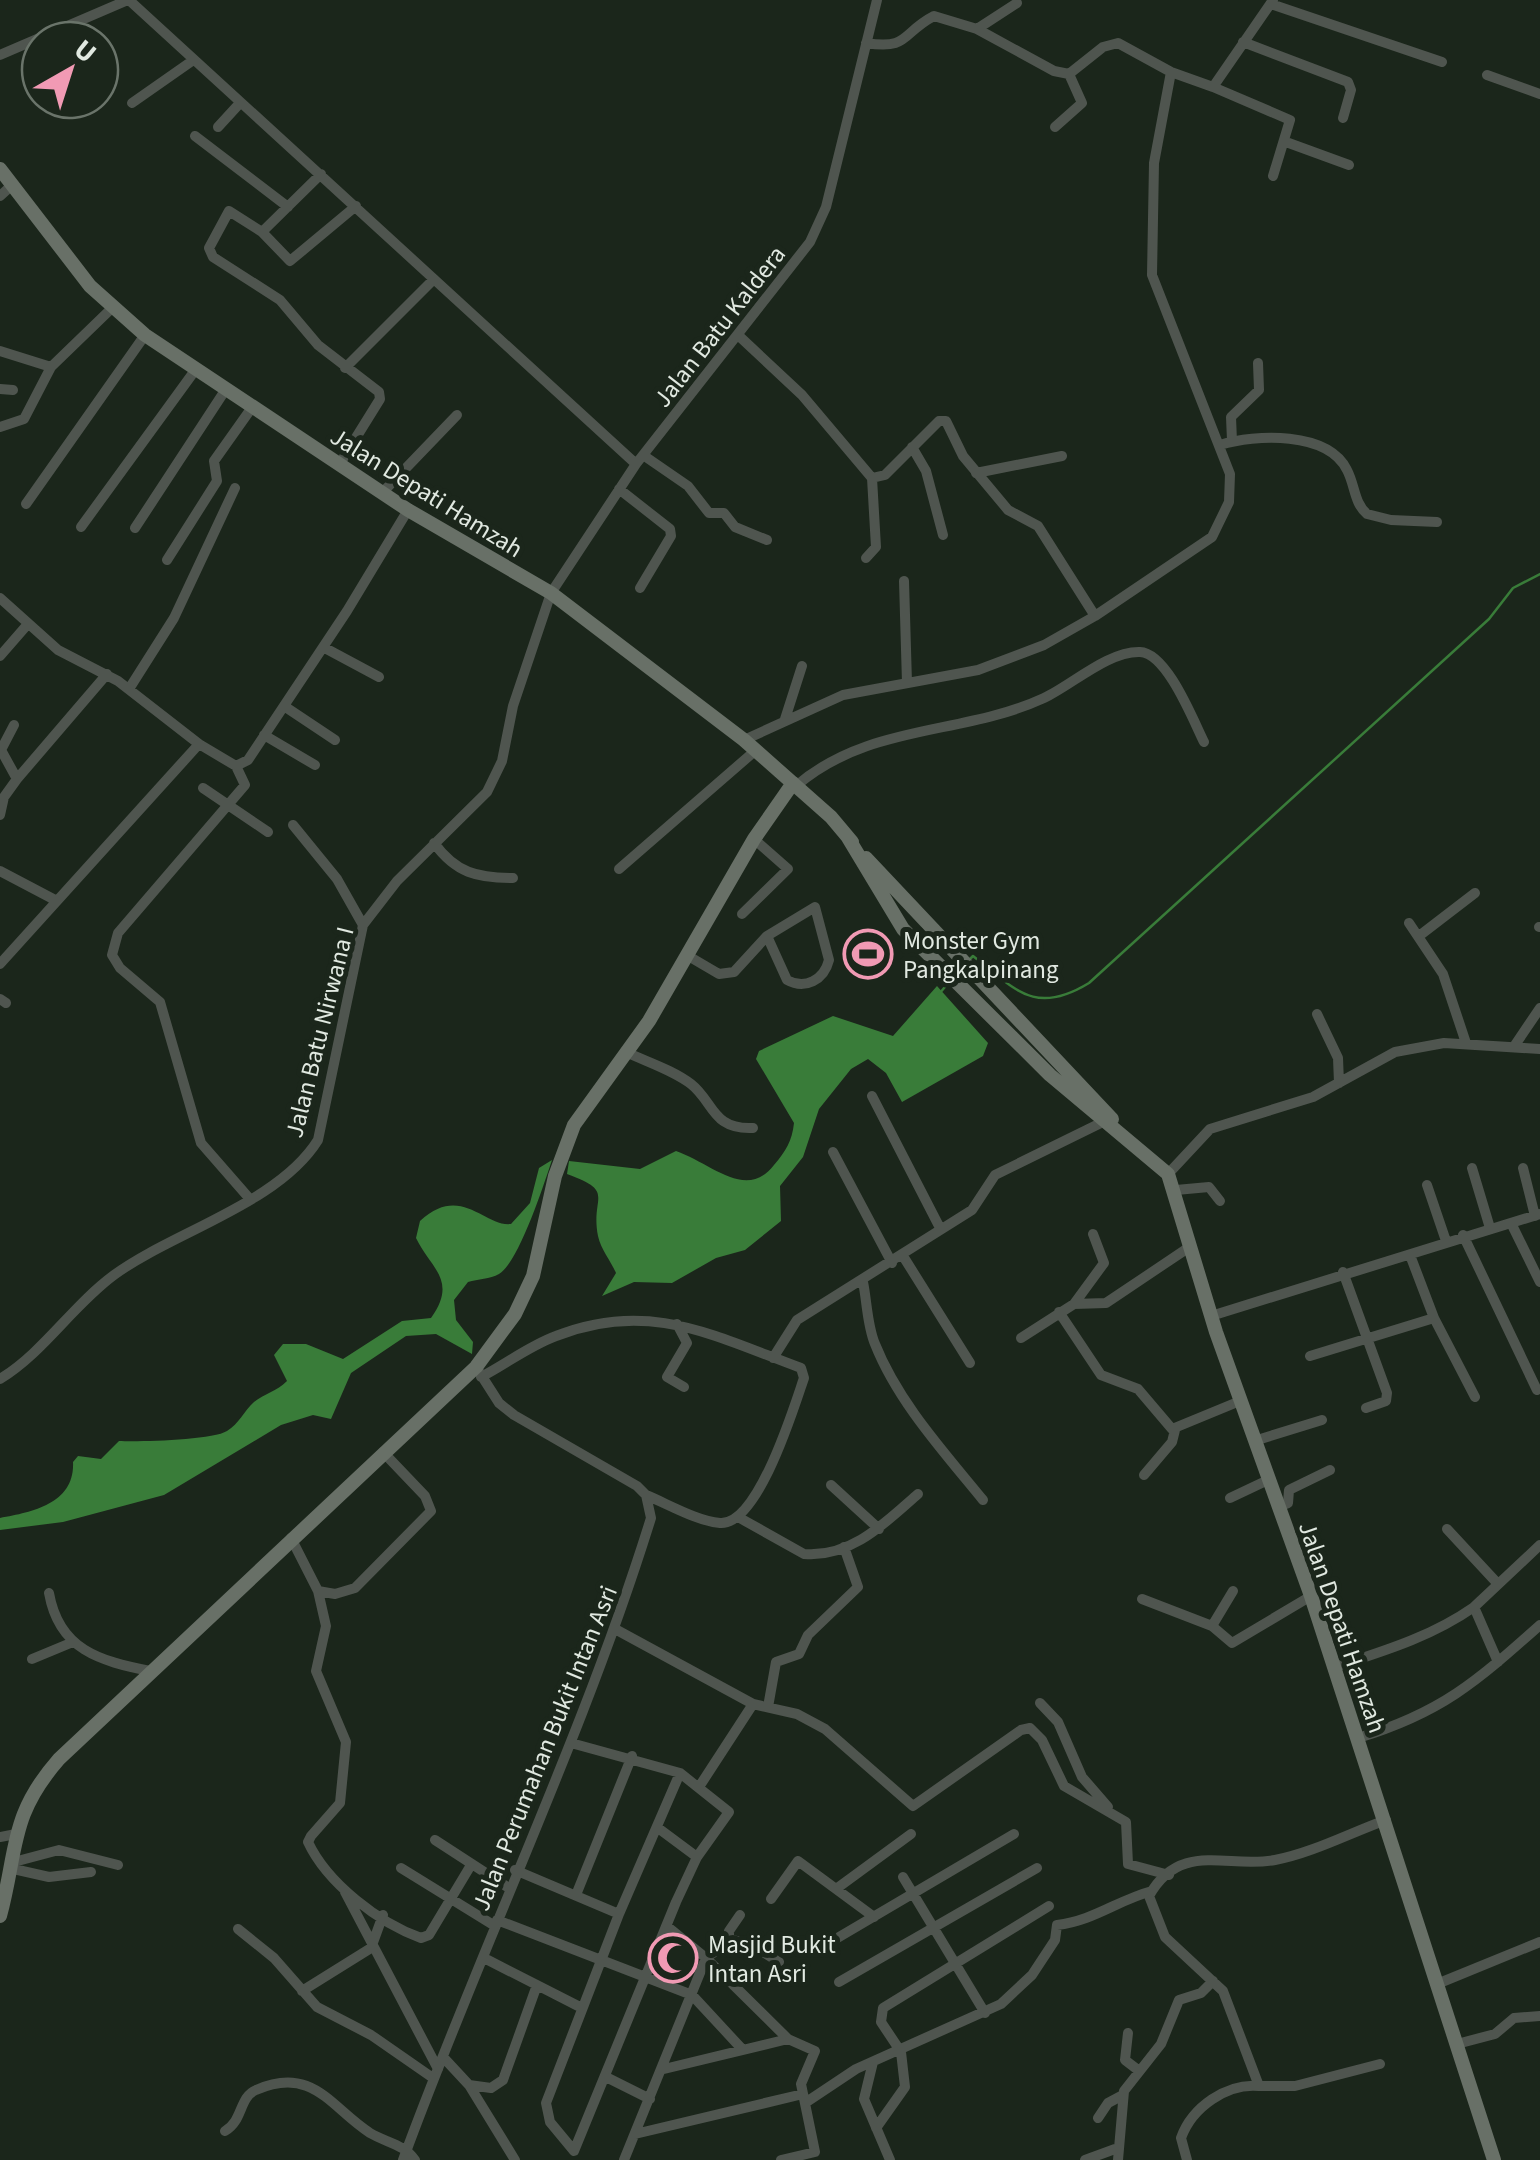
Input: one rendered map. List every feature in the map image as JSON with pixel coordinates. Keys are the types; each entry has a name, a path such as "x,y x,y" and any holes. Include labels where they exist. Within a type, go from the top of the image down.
{"main road":[{"name":"Jalan Depati Hamzah","path":"0,169 6,191 112,308 146,335 408,510 551,593 750,745 847,836 1111,1123"},
{"path":"0,1916 16,1834 32,1790 150,1670 291,1538 383,1452 479,1372 516,1314 533,1276 563,1151 587,1102 690,957 754,839 794,785"},
{"name":"Jalan Depati Hamzah","path":"847,836 892,916 948,976 1168,1174 1176,1190 1211,1316 1311,1596 1494,2160"}],"street":[{"path":"0,55 128,0 639,460 688,486 709,513 724,513 735,526 767,540"},
{"name":"Jalan Batu Kaldera","path":"551,593 639,460 791,269 822,216 877,0"},
{"path":"1213,87 1272,2 1442,62"},
{"path":"978,29 1017,3"},
{"path":"866,43 892,47 904,42 934,16 978,29 1054,72 1069,74 1111,43 1290,120 1273,176"},
{"path":"1243,42 1348,82 1343,118"},
{"path":"132,103 192,61"},
{"path":"618,869 750,745 786,720 843,695 989,667 1095,616 1212,537 1224,519 1231,486 1226,443 1152,276 1154,164 1171,72"},
{"path":"1056,127 1078,112 1082,103 1069,74"},
{"path":"1486,75 1540,94"},
{"path":"218,127 240,103"},
{"path":"195,136 288,208"},
{"path":"1286,142 1349,165"},
{"path":"262,232 321,174"},
{"path":"340,464 381,395 345,368 280,300 210,253 212,238 230,210 262,232 290,261 356,206"},
{"path":"345,368 434,279"},
{"path":"0,427 24,419 51,368 112,308"},
{"path":"26,504 146,335"},
{"path":"739,336 802,396 872,478 876,548 866,558"},
{"path":"0,351 51,368"},
{"path":"1226,443 1231,417 1259,390 1258,363"},
{"path":"80,528 196,369"},
{"path":"135,528 226,389"},
{"path":"168,560 217,480 214,461 253,406"},
{"path":"382,493 457,416"},
{"path":"872,478 885,475 942,420 976,473 1008,510 1038,526 1095,616"},
{"path":"1226,443 1302,441 1320,447 1347,468 1367,514 1391,520 1437,522"},
{"path":"912,448 926,471 942,536"},
{"path":"976,473 1062,456"},
{"path":"128,688 174,618 235,488"},
{"path":"619,488 670,529 671,536 640,588"},
{"path":"236,766 248,760 408,510"},
{"path":"904,582 907,683"},
{"name":"Jalan Batu Nirwana I","path":"0,1379 23,1363 114,1274 292,1171 318,1140 363,925 434,843 488,792 502,761 513,706 551,593"},
{"path":"0,598 69,657 107,674 199,744 236,766 245,785 118,933 112,955 160,1002 201,1143 248,1198"},
{"path":"0,656 27,624"},
{"path":"323,647 380,676"},
{"path":"794,785 858,746 1014,710 1120,657 1141,652 1166,668 1204,742"},
{"path":"786,720 802,666"},
{"path":"0,815 4,797 17,779 107,674"},
{"path":"284,706 335,740"},
{"path":"14,725 1,750 17,779"},
{"path":"264,735 314,765"},
{"path":"0,964 199,744"},
{"path":"203,788 268,832"},
{"path":"292,825 336,879 363,925"},
{"path":"742,914 788,869 754,839"},
{"path":"434,843 448,862 470,875 513,878"},
{"path":"0,871 57,901"},
{"path":"1418,936 1475,893"},
{"path":"690,957 709,970 726,974 767,936 815,907 830,960 827,968 817,980 787,980 767,936"},
{"path":"1408,923 1450,991 1466,1043"},
{"path":"1515,1045 1540,1008"},
{"path":"1316,1014 1338,1058 1339,1083"},
{"path":"1168,1174 1210,1129 1313,1096 1395,1052 1466,1043 1540,1049"},
{"path":"626,1052 689,1082 702,1102 730,1124 753,1128"},
{"path":"872,1096 940,1228"},
{"path":"773,1358 797,1320 892,1264 972,1210 996,1175 1111,1123"},
{"path":"833,1152 892,1264"},
{"path":"1472,1168 1490,1228"},
{"path":"1211,1316 1343,1272 1538,1215 1523,1168"},
{"path":"1427,1185 1446,1241"},
{"path":"1176,1190 1209,1187 1220,1201"},
{"path":"1512,1225 1540,1282"},
{"path":"1021,1338 1074,1304 1104,1263 1093,1234"},
{"path":"1463,1235 1537,1390"},
{"path":"1074,1304 1101,1305 1191,1246"},
{"path":"1410,1255 1434,1318 1475,1396"},
{"path":"903,1256 970,1363"},
{"path":"1343,1272 1387,1398 1366,1408"},
{"path":"863,1282 874,1343 890,1374 930,1434 983,1500"},
{"path":"1059,1312 1101,1376 1138,1389 1175,1430"},
{"path":"644,1317 677,1324 801,1368 804,1378 774,1462 738,1517 718,1523 646,1495 514,1415 479,1372 558,1335 644,1317"},
{"path":"1310,1356 1434,1318"},
{"path":"677,1324 687,1343 667,1376 684,1386"},
{"path":"1175,1430 1240,1400"},
{"path":"1254,1440 1322,1420"},
{"path":"1144,1475 1172,1442 1175,1430"},
{"path":"318,1592 336,1594 355,1588 431,1511 425,1496 383,1452"},
{"path":"1278,1507 1288,1503 1289,1490 1330,1470"},
{"path":"1230,1498 1268,1480"},
{"path":"831,1486 878,1529"},
{"path":"738,1517 804,1554 844,1547 878,1529 918,1494"},
{"name":"Jalan Perumahan Bukit Intan Asri","path":"405,2154 615,1629 652,1518 646,1495"},
{"path":"1447,1529 1498,1584"},
{"path":"291,1538 318,1592 326,1626 316,1671 337,1714 346,1758 340,1804 308,1842 325,1870 342,1886 414,1935 426,1937 472,1864"},
{"path":"1334,1667 1412,1642 1447,1626 1474,1607 1540,1545"},
{"path":"768,1707 776,1662 800,1654 808,1635 858,1587 844,1547"},
{"path":"1212,1626 1233,1591"},
{"path":"49,1593 55,1620 73,1642 96,1659 150,1670"},
{"path":"1142,1599 1212,1626 1232,1643 1311,1596"},
{"path":"1474,1607 1498,1662"},
{"path":"1358,1738 1423,1716 1498,1662 1540,1625"},
{"path":"615,1629 753,1704 797,1714 825,1729 912,1806 1021,1730 1030,1728 1042,1740 1064,1786 1126,1822 1128,1864 1169,1874"},
{"path":"32,1658 73,1642"},
{"path":"1040,1703 1058,1722 1082,1778 1112,1812"},
{"path":"699,1787 753,1704"},
{"path":"571,1743 632,1756 680,1773 729,1812 697,1857 573,2156"},
{"path":"576,1895 632,1756"},
{"path":"573,2156 550,2122 546,2104 600,1960 680,1773"},
{"path":"635,2134 804,2098 873,2062 985,2013 1024,1986 1054,1940 1057,1925 1082,1922 1123,1899 1152,1890 1169,1874 1202,1857 1276,1860 1386,1820"},
{"path":"658,1828 697,1857"},
{"path":"0,1837 16,1834"},
{"path":"836,1889 912,1834"},
{"path":"816,1950 1014,1834"},
{"path":"435,1840 509,1888"},
{"path":"9,1866 59,1850 118,1865"},
{"path":"771,1899 798,1861 874,1917"},
{"path":"9,1866 49,1878 91,1872"},
{"path":"401,1868 496,1923 692,1994 742,2049"},
{"path":"840,1982 1037,1868"},
{"path":"516,1870 619,1914"},
{"path":"903,1877 985,2013"},
{"path":"342,1886 374,1943 436,2074"},
{"path":"1152,1890 1150,1906 1165,1937 1212,1981 1232,2010 1239,2043 1259,2086"},
{"path":"876,2128 904,2090 901,2052 880,2022 884,2008 1049,1906"},
{"path":"302,1991 369,1950 383,1915"},
{"path":"728,1941 729,1930 740,1915"},
{"path":"668,1926 788,2038 815,2051 802,2078 820,2156 781,2160"},
{"path":"238,1929 274,1958 326,2013 436,2074"},
{"path":"624,2160 706,1958 728,1941 750,1944 779,1962"},
{"path":"1437,1984 1540,1942"},
{"path":"484,1958 582,2008"},
{"path":"1085,2160 1116,2155 1123,2096 1138,2070 1162,2044 1180,2000 1201,1994 1212,1981"},
{"path":"468,2085 491,2088 503,2080 537,1985"},
{"path":"1457,2044 1495,2034 1514,2018 1540,2016"},
{"path":"1128,2033 1125,2060 1138,2070"},
{"path":"664,2069 788,2038"},
{"path":"444,2056 468,2085 515,2160"},
{"path":"873,2062 863,2092 890,2160"},
{"path":"1187,2160 1181,2138 1193,2117 1226,2092 1259,2086 1295,2086 1380,2064"},
{"path":"606,2078 650,2099"},
{"path":"225,2131 239,2120 252,2092 296,2084 318,2088 366,2130 415,2160"},
{"path":"1098,2118 1108,2103 1123,2096"}],"shaded area":[{"path":"937,986 988,1043 983,1056 902,1102 886,1073 868,1059 851,1069 819,1109 803,1157 780,1186 781,1221 745,1250 716,1258 672,1283 634,1282 602,1296 616,1273 598,1236 597,1191 567,1174 569,1161 640,1169 676,1151 740,1180 763,1175 785,1150 794,1123 756,1059 759,1051 833,1016 893,1036"},
{"path":"552,1160 530,1222 507,1267 495,1276 468,1282 454,1300 456,1320 473,1342 472,1354 436,1334 406,1336 351,1373 331,1419 313,1415 281,1425 164,1495 63,1522 0,1530 0,1518 39,1508 60,1496 78,1456 101,1459 119,1441 192,1438 227,1431 254,1402 287,1381 274,1355 283,1344 306,1344 343,1359 402,1321 431,1318 439,1305 442,1284 416,1238 420,1221 435,1210 460,1206 511,1224 530,1203 539,1168"}],"waterway":[{"path":"969,960 973,956 1014,988 1040,998 1070,993 1089,983 1489,619 1513,588 1540,574"},
{"path":"939,994 950,981"}],"place":[{"name":"Monster Gym Pangkalpinang","path":"868,954"},
{"name":"Masjid Bukit Intan Asri","path":"673,1958"}]}
